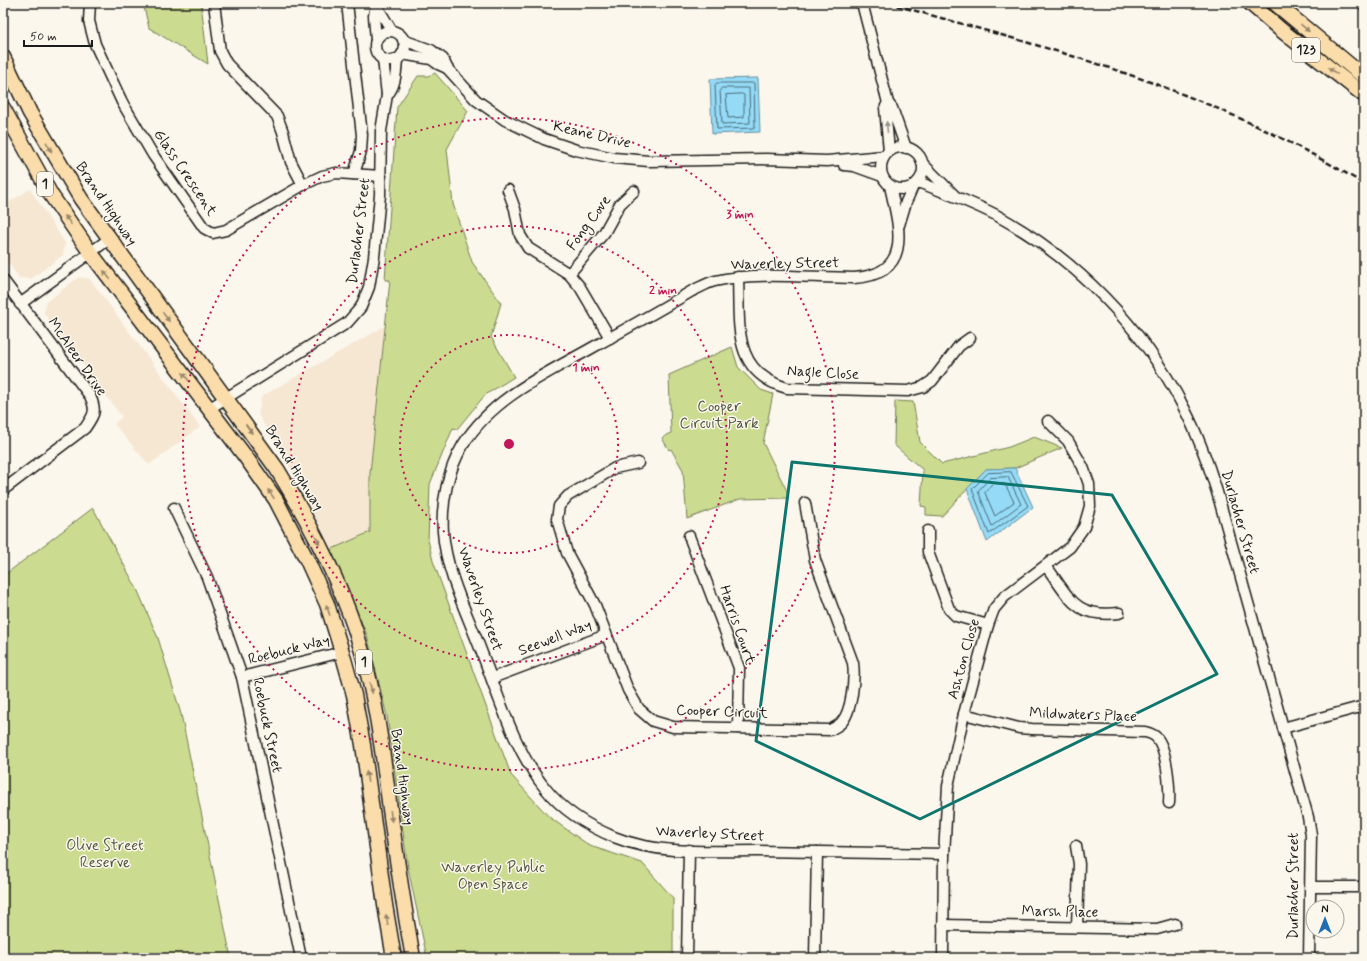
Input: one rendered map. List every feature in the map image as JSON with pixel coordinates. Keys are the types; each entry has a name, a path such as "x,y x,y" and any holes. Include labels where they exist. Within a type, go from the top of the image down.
{"highway":[{"name":"123","path":"1250,3 1281,30 1364,95"},
{"name":"123","path":"1275,3 1364,77"},
{"name":"Brand Highway","path":"3,57 30,113 81,199 277,469 305,516 325,554 344,600 361,649 380,737 397,865 413,958"},
{"name":"1","path":"3,108 51,195 90,252 210,408 276,500 307,560 326,604 354,695 363,745 384,898 394,958"}],"street":[{"name":"Glass Crescent","path":"90,3 89,21 95,44 122,102 153,155 204,228 213,233 226,230 303,185 322,176 336,173 381,176"},
{"path":"214,3 220,51 227,64 277,116 291,162 303,185"},
{"name":"Durlacher Street","path":"347,3 362,135 361,151 354,174"},
{"path":"862,3 888,103 892,108 906,148"},
{"path":"375,4 392,31 398,34 403,40 404,47 400,56 390,61 383,59 376,51 374,16 375,4"},
{"path":"376,40 384,32 392,31"},
{"name":"Keane Drive","path":"403,40 431,50 443,59 447,68 476,100 505,120 544,139 576,150 614,158 649,162 766,159 827,161 854,166 882,176"},
{"name":"Durlacher Street","path":"387,95 396,76 400,56"},
{"name":"Keane Drive","path":"400,56 431,59 447,68"},
{"name":"Durlacher Street","path":"210,408 347,323 361,307 369,287 374,257 381,176 381,131 387,95 383,59"},
{"path":"886,154 897,148 906,148 916,153 922,163 922,175 915,184 901,189 890,186 882,176 881,166 886,154 885,108 888,103"},
{"name":"Keane Drive","path":"827,161 886,154"},
{"name":"Durlacher Street","path":"922,163 955,196"},
{"name":"Durlacher Street","path":"915,184 955,196 996,215 1040,242 1088,281 1129,324 1158,364 1184,407 1204,453 1217,492 1283,728 1311,835 1309,958"},
{"name":"Waverley Street","path":"899,225 915,184"},
{"name":"Waverley Street","path":"890,186 899,225 899,238 890,264 881,272 870,277 738,277 713,282 692,291 508,397 480,422 464,444 454,463 446,488 442,512 443,535 448,559 492,678 529,767 547,791 565,809 589,825 617,838 646,846 689,850 944,854"},
{"path":"508,190 515,209 520,235 528,248 569,274 580,286 610,338"},
{"name":"Fong Cove","path":"569,274 604,233 620,204 634,191"},
{"path":"20,304 109,239"},
{"name":"Nagle Close","path":"738,277 740,339 744,355 756,373 771,384 787,388 908,391 923,387 932,380 959,346 970,338"},
{"name":"McAleer Drive","path":"3,280 90,396 95,406 93,417 85,428 3,490"},
{"name":"Ashton Close","path":"943,958 944,854 948,786 964,714 988,625 994,609 1004,597 1070,547 1084,527 1090,506 1089,484 1083,467 1068,441 1048,421"},
{"name":"Cooper Circuit","path":"638,463 615,468 568,496 559,506 557,519 567,553 595,605 628,690 638,709 653,721 673,727 830,730 841,723 847,712 855,677 853,663 815,560 805,503"},
{"name":"Roebuck Street","path":"174,508 207,577 242,677 301,958"},
{"path":"928,531 928,552 949,609 956,616 988,625"},
{"name":"Harris Court","path":"689,536 739,668 738,728"},
{"path":"1046,566 1074,603 1086,612 1102,615 1119,613"},
{"name":"Seewell Way","path":"492,678 606,635"},
{"name":"Roebuck Way","path":"242,677 342,652"},
{"path":"1283,728 1364,706"},
{"name":"Mildwaters Place","path":"964,714 1019,728 1145,732 1155,736 1160,742 1170,782 1169,804"},
{"path":"1076,846 1078,864 1078,927"},
{"path":"687,958 689,850"},
{"path":"815,958 816,852"},
{"path":"1311,887 1364,888"},
{"name":"Marsh Place","path":"943,925 1157,929 1175,924"}],"highlighted area":[{"path":"792,462 1112,495 1217,674 920,819 756,741"}],"shaded area":[{"path":"30,189 65,243 63,255 31,279 19,278 3,255 3,206"},
{"path":"79,277 90,279 200,427 149,465 114,424 122,417 44,313 46,302"},
{"path":"385,326 370,473 370,532 330,550 304,492 258,415 262,396"}],"green space":[{"path":"143,3 201,3 208,64 149,28"},
{"name":"Waverley Public Open Space","path":"435,73 468,111 447,149 453,204 472,262 501,303 491,337 514,377 485,395 457,429 453,428 430,484 428,540 433,561 511,775 549,817 590,846 642,863 673,898 673,958 427,958 408,868 387,716 367,635 330,550 370,532 370,473 390,280 385,280 397,107 418,76 428,76"},
{"name":"Cooper Circuit Park","path":"732,347 738,367 761,390 773,394 763,443 787,491 788,498 740,499 687,519 683,470 671,449 669,450 662,438 671,433 669,375"},
{"path":"895,401 913,402 920,442 942,464 1009,447 1034,437 1062,448 1015,468 986,469 942,516 926,515 926,507 921,506 923,470 894,445"},
{"name":"Olive Street Reserve","path":"93,508 137,589 158,638 181,714 231,958 3,958 3,576"}],"water":[{"path":"758,78 760,132 712,134 710,79"},
{"path":"1015,468 1033,507 987,542 967,489 986,469"}],"railway":[{"path":"888,3 1061,52 1146,81 1188,97 1281,138 1364,184"}]}
